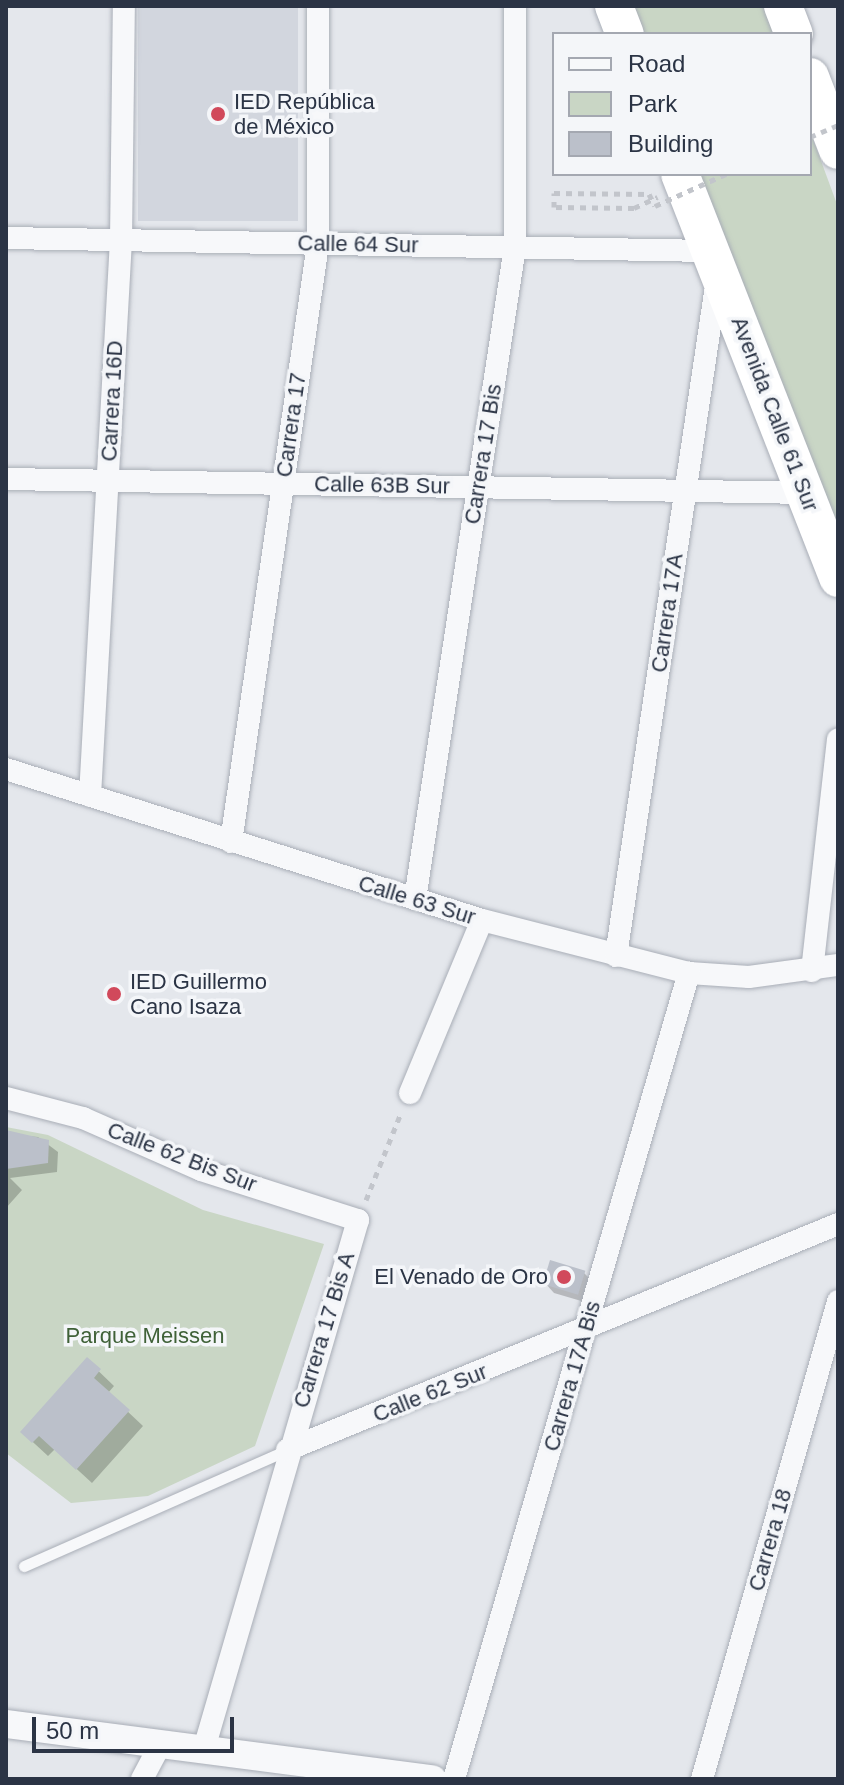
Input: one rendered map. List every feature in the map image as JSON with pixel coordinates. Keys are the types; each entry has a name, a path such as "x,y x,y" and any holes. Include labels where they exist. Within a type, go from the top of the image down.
{"highway":[{"path":"614,6 624,32"},
{"path":"783,6 793,32"},
{"path":"812,82 838,149"},
{"name":"Avenida Calle 61 Sur","path":"681,176 838,578"}],"street":[{"name":"Carrera 16D","path":"90,796 121,240 124,6"},
{"name":"Carrera 17","path":"231,842 318,244 318,6"},
{"name":"Carrera 17 Bis","path":"415,899 515,247 515,6"},
{"name":"Calle 64 Sur","path":"6,238 515,247 715,260"},
{"name":"Carrera 17A","path":"616,956 686,491 715,260"},
{"name":"Calle 63B Sur","path":"6,479 806,493"},
{"path":"812,971 838,739"},
{"name":"Calle 63 Sur","path":"6,769 482,920 616,956 689,973 749,977 812,971 838,965"},
{"path":"410,1093 482,920"},
{"name":"Carrera 17A Bis","path":"454,1779 689,973"},
{"name":"Calle 62 Bis Sur","path":"6,1098 83,1118 201,1170 358,1220"},
{"name":"Carrera 17 Bis A","path":"203,1752 287,1450 358,1220"},
{"name":"Calle 62 Sur","path":"287,1450 584,1332 838,1224"},
{"name":"Carrera 18","path":"702,1779 838,1301"},
{"path":"6,1724 203,1752 432,1779"},
{"path":"142,1779 160,1745"}],"lane":[{"name":"Calle 62 Sur","path":"24,1566 287,1450"}],"path":[{"path":"812,136 838,125"},
{"path":"634,208 554,207 554,193 649,194 655,206 722,176"},
{"path":"358,1220 410,1093"}],"shaded area":[{"name":"IED República de México","path":"138,6 298,6 298,221 138,221"}],"green space":[{"path":"634,6 763,6 772,32 644,32"},
{"path":"812,136 838,207 838,527 700,176 812,176"},
{"name":"Parque Meissen","path":"6,1127 48,1135 203,1210 324,1244 255,1446 148,1496 71,1503 6,1453"}],"building":[{"path":"6,1130 49,1140 48,1163 6,1169"},
{"name":"El Venado de Oro","path":"550,1260 585,1271 578,1295 543,1284"},
{"path":"87,1357 101,1369 94,1378 130,1410 76,1470 39,1436 32,1443 20,1432"}],"place":[{"name":"IED República de México","path":"218,114"},
{"name":"IED Guillermo Cano Isaza","path":"114,994"},
{"name":"El Venado de Oro","path":"564,1277"}]}
